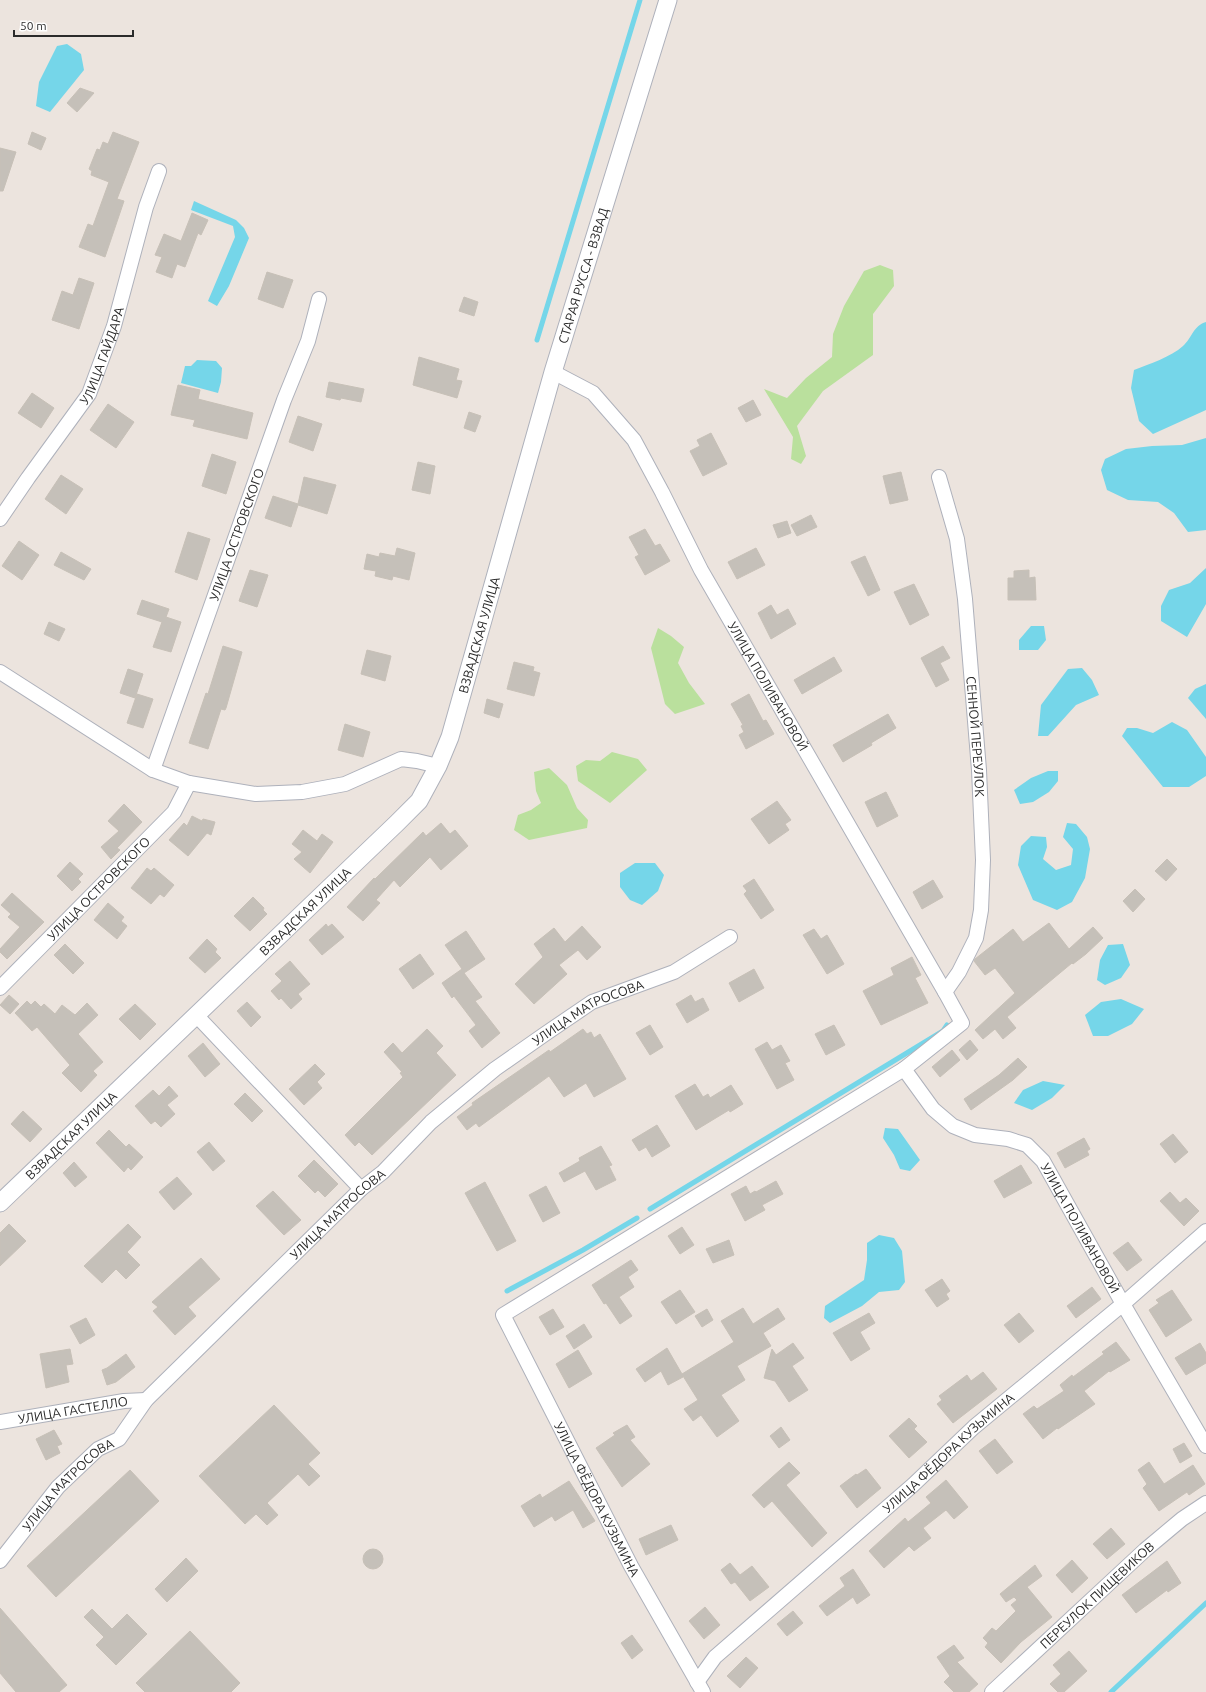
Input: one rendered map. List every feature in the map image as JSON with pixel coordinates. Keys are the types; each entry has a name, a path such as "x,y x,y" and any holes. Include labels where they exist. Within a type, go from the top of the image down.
{"street":[{"name":"СТАРАЯ РУССА - ВЗВАД","path":"502,552 553,372 668,0"},
{"name":"УЛИЦА ГАЙДАРА","path":"0,519 89,394 114,326 146,207 159,171"},
{"name":"УЛИЦА ОСТРОВСКОГО","path":"153,770 284,400 308,341 319,299"},
{"name":"УЛИЦА ПОЛИВАНОВОЙ","path":"553,372 593,393 634,440 705,577 946,992 962,1023 904,1069 933,1109 953,1126 975,1135 1008,1139 1027,1145 1043,1161 1123,1304 1206,1446"},
{"name":"СЕННОЙ ПЕРЕУЛОК","path":"939,477 957,539 965,599 979,770 983,860 981,910 976,938 959,972 946,992"},
{"name":"ВЗВАДСКАЯ УЛИЦА","path":"0,1203 419,801 438,766 450,737 502,552"},
{"path":"0,672 153,770 189,783 256,794 302,792 345,784 401,759 438,766"},
{"name":"УЛИЦА ОСТРОВСКОГО","path":"0,988 174,812 189,783"},
{"name":"УЛИЦА МАТРОСОВА","path":"0,1560 58,1487 98,1450 119,1439 146,1400 361,1189 383,1172 431,1122 495,1069 592,1002 674,972 730,937"},
{"path":"196,1015 361,1189"},
{"name":"УЛИЦА ФЁДОРА КУЗЬМИНА","path":"700,1687 631,1566 503,1315 904,1069"},
{"name":"УЛИЦА ФЁДОРА КУЗЬМИНА","path":"700,1687 715,1657 913,1485 974,1427 1123,1304 1206,1231"},
{"name":"УЛИЦА ГАСТЕЛЛО","path":"0,1422 124,1401 146,1400"},
{"name":"ПЕРЕУЛОК ПИЩЕВИКОВ","path":"992,1692 1145,1550 1182,1519 1206,1503"}],"green space":[{"path":"880,265 893,270 894,286 873,314 873,355 823,391 797,426 806,456 801,464 791,459 793,437 764,389 787,398 806,378 832,357 833,334 844,306 864,271"},
{"path":"658,628 671,636 684,647 678,663 689,683 705,704 675,714 665,704 651,648"},
{"path":"612,752 638,759 647,770 610,803 578,781 576,766 586,760 600,761"},
{"path":"549,768 567,785 577,808 588,820 587,828 529,840 514,830 518,815 531,810 541,803 536,791 534,772"}],"water":[{"path":"67,44 81,54 84,70 50,112 36,106 39,82 57,46"},
{"path":"194,201 236,220 244,228 249,238 229,286 217,306 208,301 235,237 233,226 191,210"},
{"path":"1206,322 1206,410 1153,434 1139,421 1131,388 1134,370 1160,360 1178,350 1186,343 1198,326"},
{"path":"197,360 216,361 222,368 221,382 218,393 181,383 185,366 191,366"},
{"path":"1206,438 1206,530 1188,532 1174,513 1158,502 1128,500 1107,490 1101,470 1105,459 1126,449 1182,445"},
{"path":"1206,568 1206,604 1187,637 1161,621 1161,606 1169,590 1190,583"},
{"path":"1031,626 1044,626 1046,640 1038,650 1019,650 1019,640"},
{"path":"1082,668 1092,680 1099,695 1076,705 1048,736 1038,736 1041,705 1068,669"},
{"path":"1206,684 1206,719 1188,698 1195,689"},
{"path":"1172,722 1187,730 1206,757 1206,776 1189,787 1163,787 1122,736 1127,728 1137,728 1153,733"},
{"path":"1048,771 1058,771 1058,781 1049,792 1033,802 1020,804 1014,790 1031,778"},
{"path":"1067,823 1076,824 1087,837 1090,849 1085,878 1072,902 1057,910 1033,900 1018,865 1021,846 1031,836 1046,837 1047,847 1043,859 1056,870 1071,865 1073,849 1063,837"},
{"path":"635,863 655,863 664,875 658,891 642,905 630,900 620,887 620,873"},
{"path":"1123,944 1130,965 1121,978 1105,985 1097,980 1100,960 1108,945"},
{"path":"1121,999 1144,1009 1132,1024 1108,1036 1093,1036 1085,1015 1101,1002"},
{"path":"1043,1081 1065,1085 1052,1098 1032,1110 1014,1103 1023,1090"},
{"path":"885,1128 898,1129 920,1160 910,1171 900,1169 894,1155 883,1138"},
{"path":"879,1235 894,1238 902,1251 905,1282 899,1290 879,1292 862,1306 830,1323 824,1318 825,1306 864,1280 867,1260 867,1243"}],"building":[{"path":"80,88 94,93 77,112 67,103"},
{"path":"32,132 46,138 41,150 28,144"},
{"path":"113,132 139,142 117,199 124,201 105,257 79,247 88,224 93,226 109,182 91,175 92,171 89,169 97,149 100,150 103,142 108,144"},
{"path":"0,148 16,152 3,191 0,191"},
{"path":"192,213 208,220 201,235 198,233 185,267 177,264 172,278 156,272 162,257 155,255 164,234 181,241"},
{"path":"267,272 293,280 283,308 258,299"},
{"path":"79,278 94,283 79,329 52,320 62,291 73,295"},
{"path":"464,297 478,302 474,316 459,311"},
{"path":"419,357 459,369 456,380 462,381 457,398 413,385"},
{"path":"329,382 364,389 361,402 326,397"},
{"path":"178,385 200,390 198,399 253,413 247,439 193,426 195,420 171,415"},
{"path":"32,393 54,408 41,428 18,413"},
{"path":"753,400 761,415 746,422 738,408"},
{"path":"108,404 134,422 116,448 90,430"},
{"path":"469,412 481,416 475,432 464,428"},
{"path":"298,416 322,424 313,451 289,442"},
{"path":"711,433 727,464 703,476 690,451 700,446 697,440"},
{"path":"212,454 236,462 226,494 202,486"},
{"path":"418,462 435,466 430,494 412,490"},
{"path":"901,472 908,500 890,504 883,476"},
{"path":"61,475 83,489 66,514 45,499"},
{"path":"304,477 336,485 327,514 298,505 291,527 265,518 273,496 298,504"},
{"path":"811,515 817,527 797,536 791,525"},
{"path":"787,521 791,533 778,538 773,525"},
{"path":"645,529 655,546 660,544 670,561 645,575 635,557 639,555 629,537"},
{"path":"188,532 210,539 197,580 175,572"},
{"path":"19,541 39,555 22,580 2,566"},
{"path":"397,548 415,553 409,580 393,576 392,580 375,576 376,571 364,569 367,554 379,557 380,553 395,556"},
{"path":"756,548 765,565 737,579 728,562"},
{"path":"61,552 91,569 84,580 54,565"},
{"path":"865,556 880,590 868,596 851,562"},
{"path":"250,570 268,575 257,607 239,601"},
{"path":"1029,570 1029,578 1035,577 1036,600 1008,600 1008,578 1014,578 1014,571"},
{"path":"914,584 929,615 910,625 894,592"},
{"path":"142,600 169,609 166,617 181,622 171,652 153,647 162,622 137,614"},
{"path":"771,605 777,615 788,609 796,624 771,639 758,613"},
{"path":"49,622 65,629 59,641 44,634"},
{"path":"223,646 242,652 226,708 225,710 221,709 208,749 189,743 206,693 208,694"},
{"path":"943,646 950,658 940,663 949,680 936,687 921,658"},
{"path":"367,650 391,656 385,681 361,674"},
{"path":"834,657 842,671 802,694 794,680"},
{"path":"514,662 534,667 533,671 540,673 534,696 507,689"},
{"path":"128,669 143,674 135,698 120,693"},
{"path":"137,694 153,699 143,728 127,723"},
{"path":"749,694 763,721 766,720 774,734 746,749 739,735 744,732 741,726 743,725 731,704"},
{"path":"487,699 503,704 499,718 484,713"},
{"path":"888,714 896,728 871,743 872,745 843,762 833,745"},
{"path":"345,724 370,732 363,757 338,750"},
{"path":"886,792 898,816 877,827 865,802"},
{"path":"777,801 791,820 785,824 789,830 769,844 751,819"},
{"path":"124,804 142,822 117,848 120,850 111,859 101,847 119,831 108,821"},
{"path":"192,816 202,821 203,819 215,822 211,835 207,833 188,856 169,840 184,823 187,826"},
{"path":"441,823 450,834 455,830 468,846 441,870 430,857 400,887 394,880 376,900 380,903 363,921 347,907 374,878 375,879 423,832 426,836"},
{"path":"303,830 317,841 322,834 333,842 310,873 294,859 302,852 292,844"},
{"path":"1167,859 1177,869 1166,881 1155,871"},
{"path":"70,862 83,874 78,879 81,882 72,891 57,876"},
{"path":"147,868 151,871 154,868 174,885 164,897 160,894 151,904 131,888"},
{"path":"754,879 774,910 761,919 744,894 747,891 743,886"},
{"path":"933,880 943,897 922,909 913,892"},
{"path":"1135,889 1145,899 1133,912 1123,901"},
{"path":"12,893 44,922 7,959 0,952 0,949 20,927 8,917 11,914 1,905"},
{"path":"253,897 264,908 263,910 267,914 250,931 234,916"},
{"path":"108,903 124,917 121,921 127,926 117,939 94,920"},
{"path":"1049,923 1069,949 1093,927 1103,938 1086,954 1073,964 1072,963 1007,1017 1016,1028 1003,1039 995,1029 983,1039 975,1030 1015,993 995,968 985,975 974,961 975,959 1013,929 1023,942"},
{"path":"326,924 328,927 332,924 344,937 322,955 309,940"},
{"path":"582,926 601,947 587,960 578,950 559,965 567,974 534,1004 515,984 543,957 534,944 554,928 565,942"},
{"path":"814,929 821,939 827,935 844,964 827,974 803,935"},
{"path":"466,931 485,959 464,973 482,997 475,1001 500,1033 482,1048 469,1031 476,1025 454,996 452,998 442,983 462,969 445,945"},
{"path":"207,939 217,949 215,952 221,958 205,973 189,958"},
{"path":"65,944 84,963 73,974 54,955"},
{"path":"420,954 434,974 413,989 399,969"},
{"path":"912,957 921,975 915,978 928,1003 881,1025 863,991 894,975 891,968"},
{"path":"290,961 310,984 298,994 302,999 291,1009 281,998 279,1000 271,991 282,981 275,974"},
{"path":"754,969 764,988 739,1002 729,983"},
{"path":"9,995 19,1004 10,1014 0,1005"},
{"path":"691,995 695,1002 703,998 709,1010 687,1023 676,1004"},
{"path":"27,1001 31,1005 35,1001 41,1007 44,1004 55,1014 62,1005 75,1015 87,1003 98,1015 78,1034 103,1062 93,1071 97,1075 81,1092 62,1073 70,1065 37,1027 32,1031 15,1013"},
{"path":"247,1002 261,1017 251,1027 237,1011"},
{"path":"135,1004 156,1024 140,1040 119,1019"},
{"path":"650,1025 663,1047 650,1055 636,1033"},
{"path":"834,1025 845,1045 826,1055 815,1034"},
{"path":"427,1029 443,1046 436,1053 456,1075 372,1155 359,1142 355,1146 345,1135 403,1077 400,1073 402,1072 384,1052 393,1043 402,1053"},
{"path":"583,1029 587,1034 591,1032 594,1038 600,1034 626,1079 594,1097 586,1083 564,1097 549,1076 479,1127 476,1123 467,1130 457,1117 473,1105 472,1103 549,1050 550,1052"},
{"path":"970,1040 978,1050 967,1060 959,1050"},
{"path":"767,1042 772,1050 781,1045 790,1061 785,1063 794,1080 777,1089 755,1049"},
{"path":"203,1043 220,1064 205,1077 188,1056"},
{"path":"952,1050 960,1060 940,1077 932,1067"},
{"path":"1018,1058 1027,1067 1013,1080 971,1110 964,1099 999,1075"},
{"path":"315,1064 325,1074 317,1082 322,1088 304,1105 289,1089"},
{"path":"695,1084 703,1097 708,1094 710,1098 731,1085 743,1104 730,1112 729,1110 696,1130 675,1096"},
{"path":"169,1086 178,1096 167,1105 175,1114 161,1127 155,1121 151,1124 135,1106 153,1090 159,1096"},
{"path":"245,1093 263,1111 252,1122 234,1104"},
{"path":"23,1111 42,1129 30,1142 11,1124"},
{"path":"657,1125 670,1146 652,1157 646,1147 639,1151 632,1140"},
{"path":"109,1130 126,1147 129,1144 143,1157 131,1170 128,1167 124,1172 96,1143"},
{"path":"1173,1134 1188,1152 1175,1163 1160,1144"},
{"path":"1084,1138 1090,1149 1087,1151 1089,1155 1065,1168 1057,1153"},
{"path":"209,1142 225,1161 213,1171 197,1152"},
{"path":"601,1146 612,1165 609,1166 616,1180 596,1190 585,1171 564,1182 559,1173 580,1161 579,1158"},
{"path":"314,1160 338,1184 325,1197 318,1190 315,1193 298,1176"},
{"path":"74,1162 87,1177 75,1187 63,1173"},
{"path":"1021,1165 1032,1183 1004,1198 994,1181"},
{"path":"177,1177 192,1194 174,1210 159,1192"},
{"path":"776,1181 783,1194 762,1205 765,1210 745,1221 731,1194 746,1186 750,1194"},
{"path":"485,1182 516,1241 497,1251 465,1193"},
{"path":"546,1186 560,1213 543,1222 529,1195"},
{"path":"273,1191 301,1220 284,1235 256,1206"},
{"path":"1170,1192 1180,1203 1186,1198 1199,1211 1184,1226 1160,1201"},
{"path":"9,1224 26,1241 0,1266 0,1233"},
{"path":"128,1224 141,1237 127,1252 140,1265 126,1279 116,1269 102,1283 84,1266"},
{"path":"682,1227 694,1245 680,1254 668,1236"},
{"path":"729,1240 734,1255 713,1263 706,1249"},
{"path":"1128,1242 1142,1260 1127,1271 1113,1253"},
{"path":"201,1258 220,1279 188,1307 196,1316 175,1335 153,1311 158,1307 152,1302"},
{"path":"631,1260 638,1270 628,1277 634,1287 619,1297 632,1316 620,1324 606,1303 604,1304 592,1285"},
{"path":"942,1279 950,1291 946,1294 949,1299 937,1307 925,1290"},
{"path":"1092,1287 1101,1299 1076,1318 1067,1306"},
{"path":"680,1290 695,1312 676,1324 661,1302"},
{"path":"1172,1290 1192,1320 1166,1337 1149,1310 1159,1303 1156,1300"},
{"path":"743,1308 753,1324 778,1308 785,1319 763,1333 771,1346 737,1366 745,1380 721,1395 739,1421 717,1437 701,1415 693,1421 684,1409 698,1400 683,1376 668,1385 661,1371 645,1382 636,1369 667,1348 682,1374 734,1342 721,1321"},
{"path":"553,1309 564,1327 550,1335 539,1317"},
{"path":"707,1309 713,1320 702,1327 695,1316"},
{"path":"869,1313 875,1323 860,1332 870,1349 851,1361 833,1333"},
{"path":"1019,1313 1034,1331 1019,1343 1004,1325"},
{"path":"86,1318 95,1335 80,1344 70,1326"},
{"path":"584,1324 592,1337 574,1349 566,1336"},
{"path":"1116,1342 1130,1360 1110,1372 1109,1371 1084,1391 1095,1404 1058,1429 1057,1428 1043,1439 1023,1414 1034,1406 1037,1409 1064,1391 1060,1385 1072,1375 1073,1377 1104,1354 1102,1352"},
{"path":"793,1343 804,1358 792,1366 808,1390 789,1402 775,1381 764,1378 772,1349 776,1355"},
{"path":"1200,1343 1206,1353 1206,1363 1186,1375 1175,1358"},
{"path":"70,1349 73,1364 66,1365 69,1382 46,1388 40,1354"},
{"path":"578,1350 592,1374 569,1388 556,1364"},
{"path":"126,1354 135,1367 116,1382 107,1385 102,1370"},
{"path":"983,1372 997,1389 953,1423 937,1404 942,1400 939,1396 967,1375 971,1381"},
{"path":"274,1405 320,1453 308,1464 320,1476 309,1486 298,1474 267,1503 278,1515 267,1525 256,1514 245,1524 199,1476"},
{"path":"909,1418 917,1426 914,1429 927,1442 909,1458 889,1436"},
{"path":"627,1425 635,1437 630,1440 650,1464 622,1487 596,1448 615,1435 613,1433"},
{"path":"781,1427 790,1440 779,1448 770,1436"},
{"path":"54,1430 62,1444 57,1446 60,1453 46,1460 36,1439"},
{"path":"995,1439 1013,1462 997,1474 979,1451"},
{"path":"1184,1443 1192,1456 1180,1463 1173,1449"},
{"path":"789,1462 800,1473 786,1485 827,1533 812,1547 772,1501 764,1508 752,1495"},
{"path":"1149,1462 1164,1484 1193,1465 1205,1484 1189,1495 1187,1492 1159,1511 1143,1488 1147,1484 1138,1470"},
{"path":"866,1469 881,1488 857,1508 840,1486 856,1474 857,1475"},
{"path":"130,1470 159,1501 56,1597 27,1566"},
{"path":"946,1480 968,1507 954,1519 946,1510 923,1528 931,1538 914,1551 909,1546 884,1568 869,1551 905,1518 908,1522 931,1503 926,1497"},
{"path":"569,1481 595,1521 583,1528 573,1510 555,1521 552,1516 534,1527 521,1506 540,1494 542,1498"},
{"path":"671,1525 678,1540 646,1555 639,1539"},
{"path":"1111,1528 1125,1544 1107,1559 1093,1544"},
{"path":"373,1549 380,1552 383,1559 380,1566 373,1569 366,1566 363,1559 366,1552"},
{"path":"186,1558 198,1571 167,1602 155,1589"},
{"path":"1072,1560 1088,1578 1072,1593 1056,1575"},
{"path":"1167,1561 1181,1583 1168,1592 1167,1590 1136,1613 1122,1595"},
{"path":"730,1563 740,1575 752,1566 769,1587 750,1601 735,1582 731,1584 721,1570"},
{"path":"1035,1565 1042,1576 1027,1587 1052,1617 1021,1642 1001,1663 985,1647 988,1643 983,1638 992,1628 996,1631 1016,1611 1011,1605 1017,1600 1014,1597 1006,1602 1000,1594"},
{"path":"853,1569 870,1595 857,1604 853,1597 827,1616 819,1606 845,1586 840,1578"},
{"path":"705,1607 720,1625 704,1639 689,1621"},
{"path":"0,1608 67,1685 59,1692 16,1692 0,1673"},
{"path":"92,1609 112,1629 127,1614 147,1634 116,1665 96,1645 104,1637 84,1617"},
{"path":"793,1611 803,1623 787,1636 777,1624"},
{"path":"190,1631 240,1683 231,1692 145,1692 136,1683"},
{"path":"632,1635 643,1650 632,1659 621,1643"},
{"path":"954,1645 964,1658 957,1662 978,1684 969,1692 954,1692 944,1682 950,1676 937,1657"},
{"path":"1069,1651 1087,1671 1064,1692 1058,1692 1050,1684 1061,1674 1053,1665"},
{"path":"746,1657 758,1668 740,1688 727,1676"}],"waterway":[{"path":"537,340 640,0"},
{"path":"650,1209 943,1031 947,1025"},
{"path":"507,1291 583,1250 637,1218"},
{"path":"1111,1692 1206,1603"}]}
